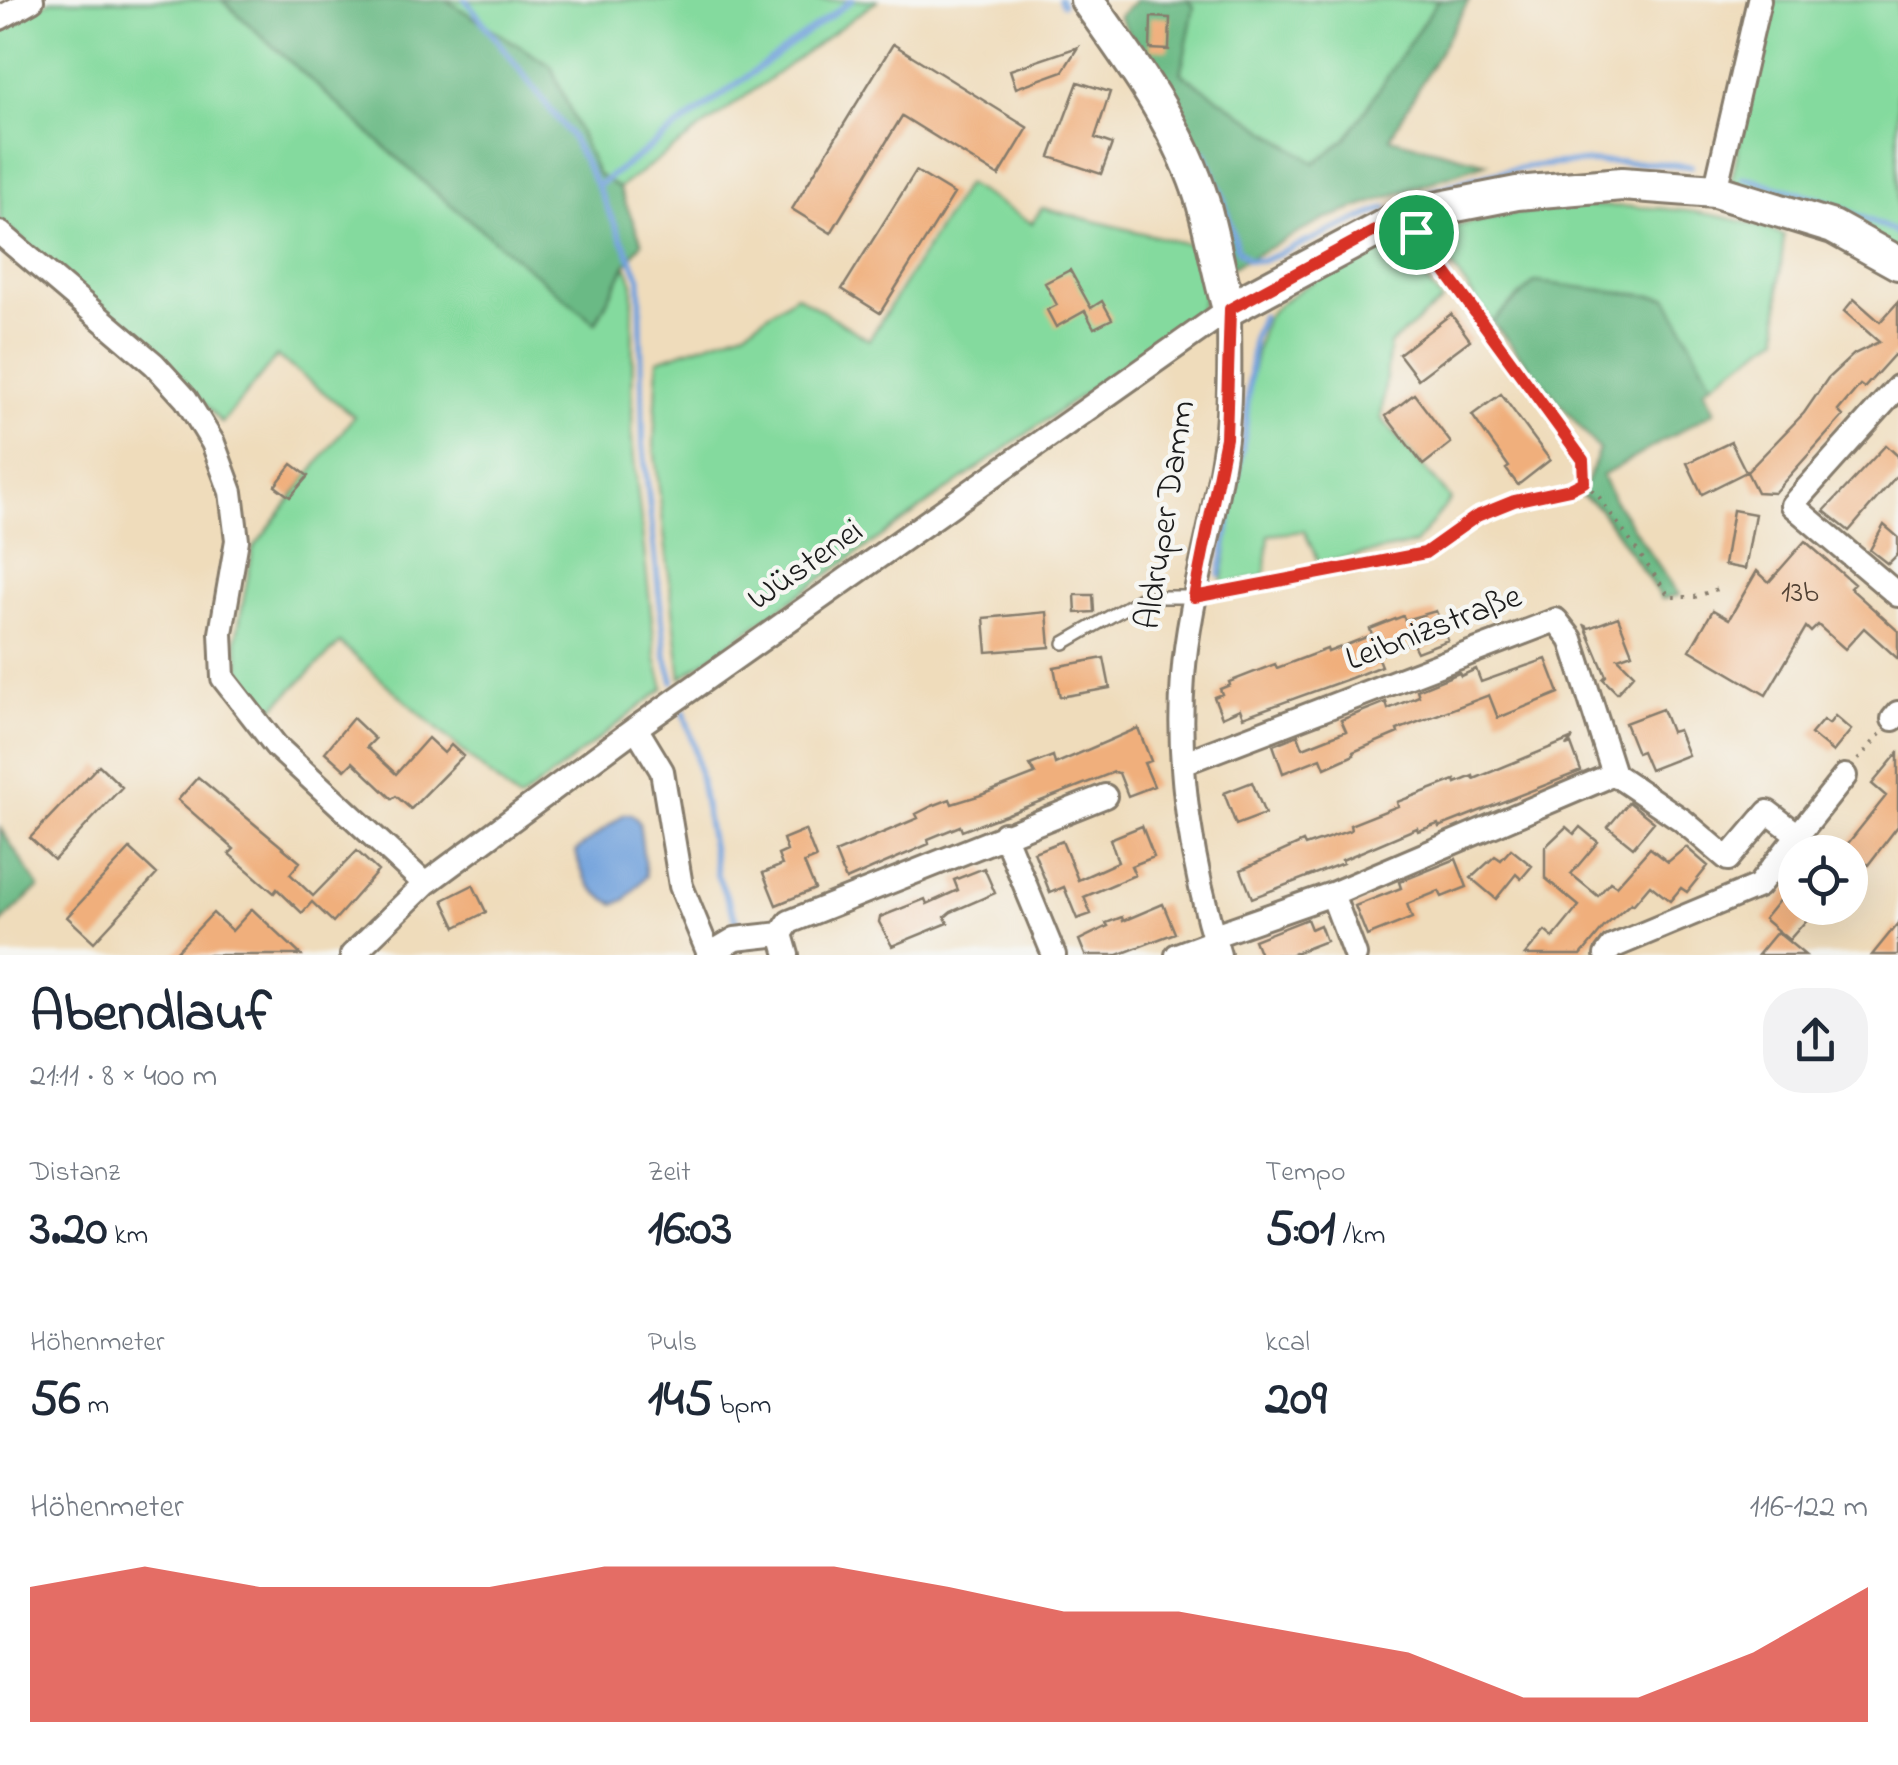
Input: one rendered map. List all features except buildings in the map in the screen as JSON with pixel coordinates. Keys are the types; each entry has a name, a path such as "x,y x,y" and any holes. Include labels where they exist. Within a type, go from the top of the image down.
{"street":[{"path":"0,18 32,0"},
{"name":"Aldruper Damm","path":"1087,0 1136,68 1178,140 1202,201 1230,309 1226,438 1182,678 1183,763 1195,853 1215,944"},
{"path":"1715,191 1759,0"},
{"path":"1230,309 1404,215 1516,193 1622,184 1715,191 1833,227 1898,263"},
{"path":"0,233 154,364 186,399 213,442 231,492 237,540 221,633 222,678 276,746 425,884"},
{"name":"Wüstenei","path":"352,955 425,884 636,728 1230,309"},
{"path":"1894,400 1792,505 1898,595"},
{"name":"Leibnizstraße","path":"1183,763 1556,620 1571,638 1614,774"},
{"path":"636,728 662,771 681,886 709,955 744,937 784,945 788,922 1105,796"},
{"path":"1178,955 1215,944 1614,774 1682,820 1758,886"},
{"path":"1728,859 1768,812 1798,835 1844,776"},
{"path":"1004,834 1054,955"},
{"path":"1613,952 1758,886 1778,860"},
{"path":"1332,894 1354,955"}],"lane":[{"path":"1064,643 1144,597 1194,597"}],"path":[{"path":"1404,215 1583,460 1584,482 1599,497 1670,597 1694,597 1724,587"},
{"path":"1194,597 1425,553 1477,516 1514,501 1570,489 1584,482"},
{"path":"1844,776 1896,716"}],"green space":[{"path":"51,0 222,0 427,185 596,323 626,265 633,283 632,441 656,658 664,688 519,801 340,643 269,712 241,675 236,640 253,549 354,416 277,356 222,423 168,364 0,221 0,28"},
{"path":"222,0 446,0 551,66 597,174 619,188 642,242 595,323 427,185"},
{"path":"446,0 878,0 619,188 597,174 551,66"},
{"path":"1136,0 1187,0 1194,7 1181,73 1315,163 1346,139 1438,0 1469,0 1390,138 1487,163 1328,218 1232,267 1187,136 1119,16"},
{"path":"1187,0 1438,0 1346,139 1315,164 1181,73 1194,7"},
{"path":"1770,0 1898,0 1898,250 1731,182"},
{"path":"966,184 1032,223 1042,208 1203,248 1211,278 1199,312 681,678 654,445 658,360 745,330 796,295 869,340"},
{"path":"1576,206 1682,210 1734,219 1784,235 1779,336 1712,383 1667,298 1535,282 1492,322 1428,233 1502,215"},
{"path":"1396,243 1442,301 1390,344 1381,418 1451,499 1415,544 1319,563 1304,531 1269,535 1265,576 1222,585 1248,398 1262,329 1269,314 1312,282"},
{"path":"1535,282 1668,298 1712,383 1704,389 1715,411 1602,476 1679,595 1662,599 1599,508 1581,495 1599,450 1492,322"},
{"path":"0,828 39,887 0,924"}],"water":[{"path":"624,814 632,814 639,822 646,876 625,900 615,904 588,883 576,851"}],"waterway":[{"path":"466,0 570,135 597,186 852,0"},
{"path":"1060,0 1062,4"},
{"path":"1204,152 1223,197 1237,249 1248,260 1262,261 1386,208"},
{"path":"1412,198 1478,177 1536,166 1615,162 1691,166"},
{"path":"1744,178 1819,199 1898,233"},
{"path":"597,186 640,278 643,444 666,657 673,681"},
{"path":"1220,575 1245,432 1253,339 1262,316"},
{"path":"684,712 694,745 717,875 741,931"}],"route":[{"path":"1404,215 1416,232 1583,460 1584,482 1570,489 1514,501 1477,516 1425,553 1194,597 1226,438 1230,309 1404,215"}]}
